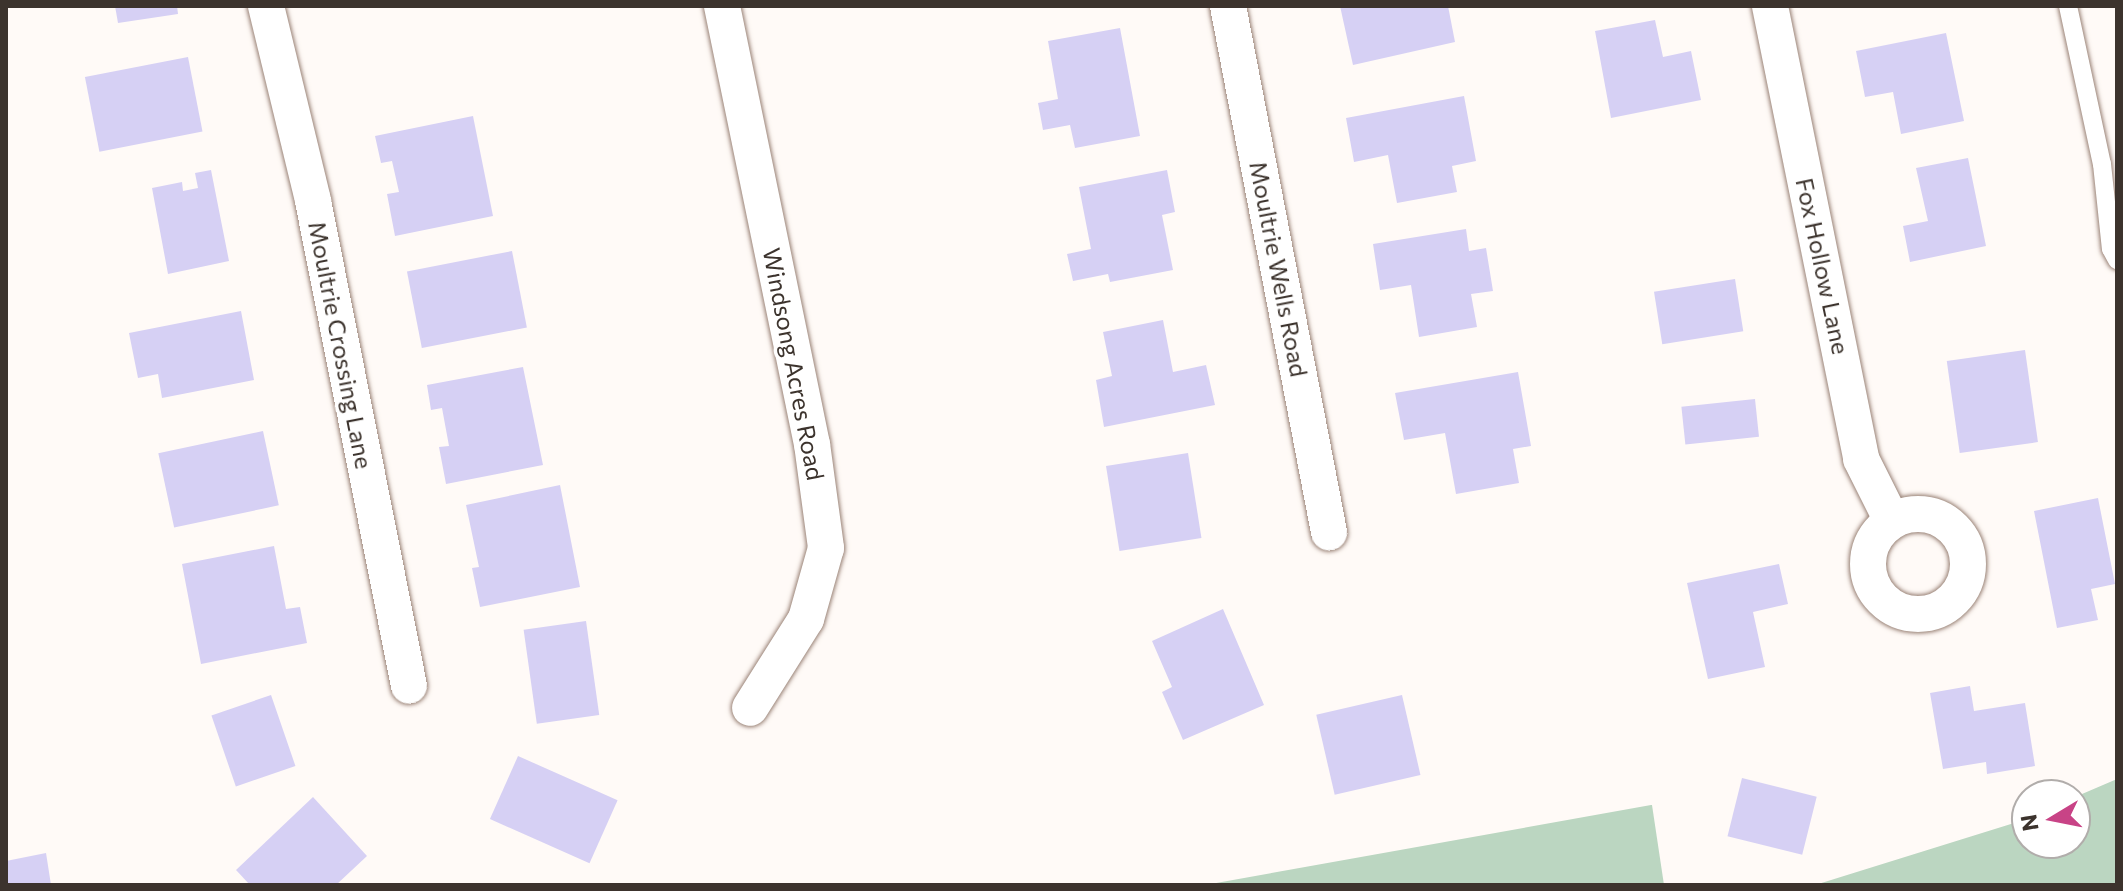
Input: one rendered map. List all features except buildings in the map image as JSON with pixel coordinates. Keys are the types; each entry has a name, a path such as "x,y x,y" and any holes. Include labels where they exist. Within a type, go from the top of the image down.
{"street":[{"name":"Moultrie Crossing Lane","path":"266,6 313,201 409,686"},
{"name":"Windsong Acres Road","path":"722,6 812,444 826,548 806,619 750,708"},
{"name":"Moultrie Wells Road","path":"1228,6 1329,532"},
{"name":"Fox Hollow Lane","path":"1770,6 1861,459 1892,521"}],"lane":[{"path":"2068,6 2102,164 2111,249 2117,260"}],"green space":[{"path":"2117,779 2117,885 1815,885 2011,824 2011,859 2091,859 2091,790"},
{"path":"1651,805 1664,885 1205,885"}]}
